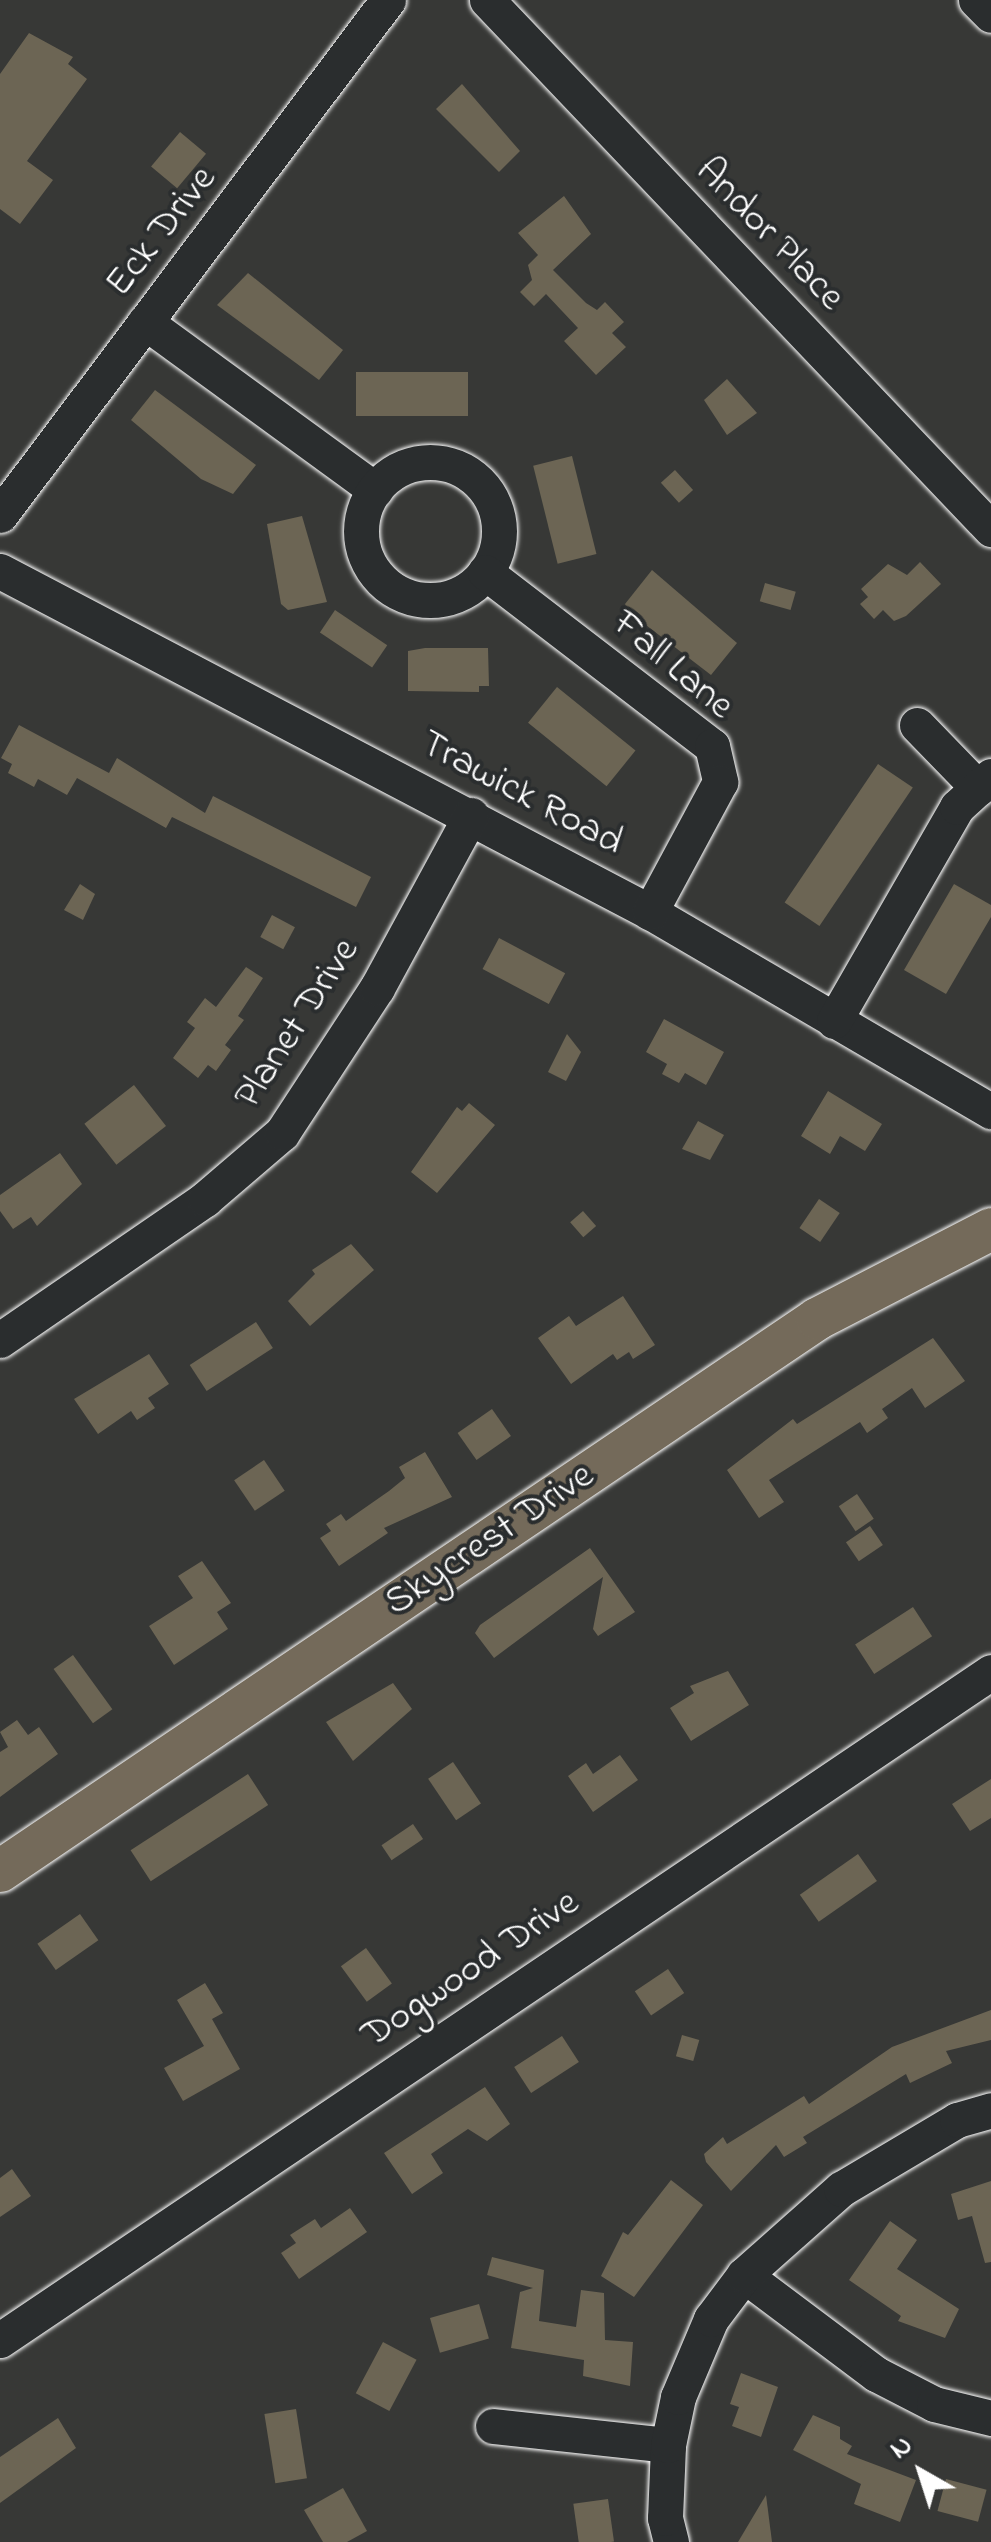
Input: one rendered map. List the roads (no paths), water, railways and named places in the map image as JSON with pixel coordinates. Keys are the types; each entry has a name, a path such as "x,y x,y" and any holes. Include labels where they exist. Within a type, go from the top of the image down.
{"main road":[{"name":"Skycrest Drive","path":"0,1871 828,1312 991,1229"}],"street":[{"name":"Eck Drive","path":"0,515 388,0"},
{"name":"Andor Place","path":"487,0 991,529"},
{"path":"976,0 991,16"},
{"path":"145,322 375,490"},
{"path":"410,464 449,464 466,472 481,484 498,518 499,537 486,572 441,600 414,599 390,588 362,545 362,519 375,490 410,464"},
{"name":"Trawick Road","path":"0,572 650,912 991,1111"},
{"name":"Fall Lane","path":"486,572 712,746 720,782 650,912"},
{"path":"834,1020 957,807 984,782 917,725"},
{"name":"Planet Drive","path":"0,1340 205,1200 282,1132 378,988 471,815"},
{"name":"Dogwood Drive","path":"0,2340 991,1672"},
{"path":"671,2542 665,2518 668,2445 678,2398 711,2319 744,2274 840,2189 957,2120 991,2110"},
{"path":"744,2274 876,2374 934,2404 991,2418"},
{"path":"493,2426 668,2445"}]}
